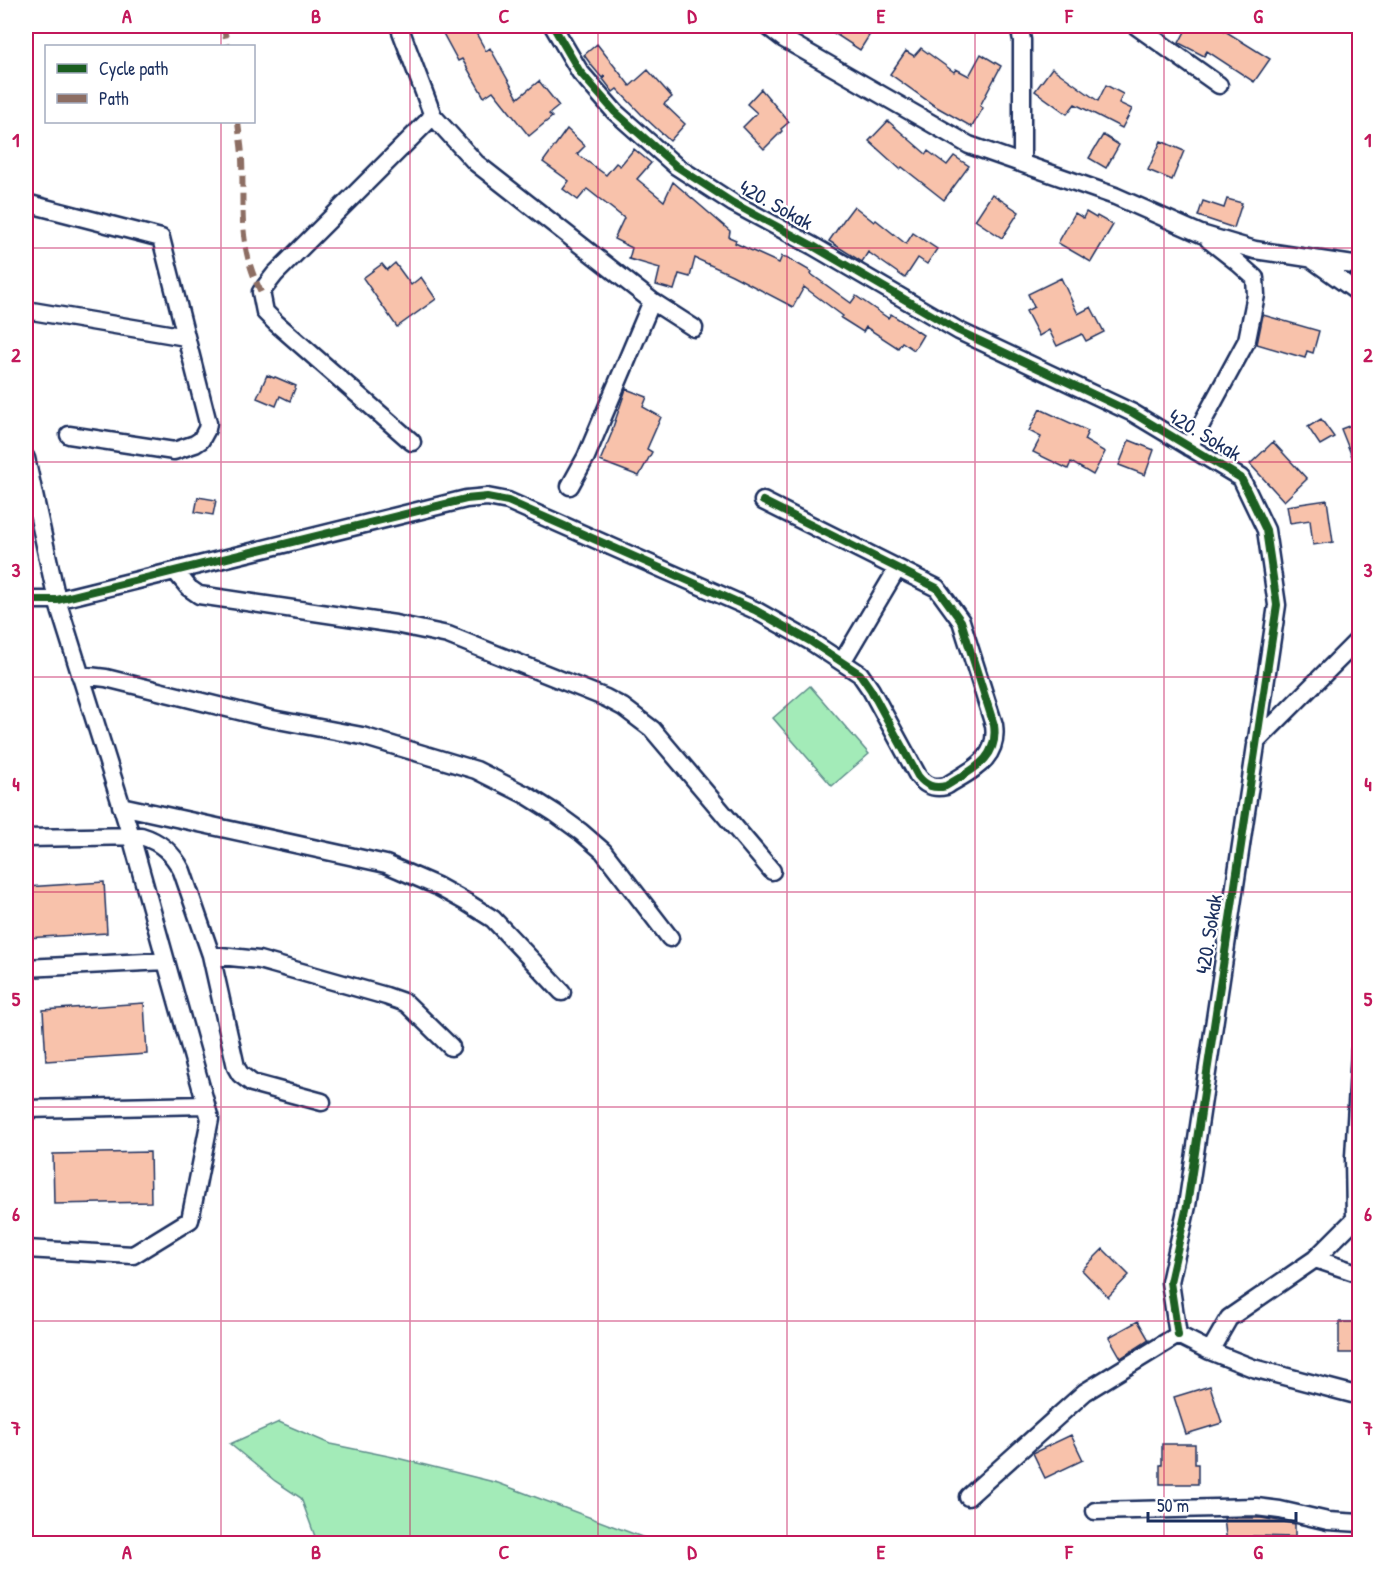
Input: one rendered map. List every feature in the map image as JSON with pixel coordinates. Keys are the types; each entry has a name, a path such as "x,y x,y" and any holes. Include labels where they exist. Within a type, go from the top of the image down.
{"street":[{"path":"399,26 433,116 476,163 652,301 694,328"},
{"name":"420. Sokak","path":"553,26 580,72 615,112 676,166 733,203 813,246 958,331 1132,413 1241,478 1266,530 1277,605 1187,1206 1170,1282 1178,1335"},
{"path":"767,26 784,39 969,145 1115,196 1201,234 1255,250 1359,266"},
{"path":"1019,26 1022,40 1022,163"},
{"path":"1136,26 1219,85"},
{"path":"412,442 276,323 265,312 261,292 274,274 433,116"},
{"path":"26,203 161,238 208,423 201,440 174,451 69,435"},
{"path":"1189,447 1247,340 1256,295 1255,278 1201,234"},
{"path":"1311,258 1359,294"},
{"path":"570,486 586,457 652,301"},
{"path":"26,310 186,337"},
{"path":"26,458 57,600 131,836 210,1119 190,1220 134,1255 26,1249"},
{"path":"26,600 57,600 466,499 487,497 508,501 755,610 810,641 860,674 918,776 928,785 940,788 946,786 983,762 989,755 995,739 994,725 961,621 937,588 763,501"},
{"path":"842,662 897,569"},
{"path":"175,571 189,588 199,595 395,624 448,635 606,698 623,707 652,729 772,871"},
{"path":"1256,742 1359,638"},
{"path":"81,675 106,678 267,718 363,736 476,770 528,796 555,813 603,851 670,938"},
{"path":"122,807 386,864 412,874 493,919 561,992"},
{"path":"26,838 141,836 160,844 177,862 182,871 211,955 236,1067 240,1074 252,1083 322,1102"},
{"path":"211,955 259,960 406,1003 451,1047"},
{"path":"26,968 166,961"},
{"path":"1210,1351 1229,1318 1315,1259 1355,1219 1354,1157 1359,1050"},
{"path":"26,1110 206,1105"},
{"path":"1315,1259 1359,1274"},
{"path":"968,1497 1085,1392 1178,1335 1253,1368 1359,1396"},
{"path":"1095,1511 1256,1507 1328,1521 1359,1523"}],"green space":[{"path":"810,686 869,754 832,786 773,718"},
{"path":"279,1422 330,1444 498,1483 658,1543 316,1543 301,1498 275,1481 230,1444"}],"building":[{"path":"439,26 472,26 486,51 490,48 518,98 539,81 559,106 549,114 552,117 529,136 493,91 484,97 462,59 458,61"},
{"path":"823,26 864,26 872,31 860,50"},
{"path":"1188,26 1217,26 1270,59 1254,82 1207,51 1204,56 1179,43"},
{"path":"597,44 630,86 648,70 672,97 664,104 685,124 670,141 617,89 613,92 603,79 605,77 602,78 592,66 584,55"},
{"path":"921,48 954,72 956,69 969,76 981,54 1001,66 972,127 935,106 890,74 906,51 914,56"},
{"path":"1052,68 1098,101 1106,85 1123,94 1119,103 1132,109 1122,128 1075,104 1067,114 1035,91"},
{"path":"761,89 789,122 764,149 743,127 757,113 747,104"},
{"path":"888,121 926,154 928,151 947,165 954,156 969,166 944,200 902,167 900,169 869,141"},
{"path":"567,129 585,146 577,154 606,175 616,163 620,166 634,149 651,163 637,179 664,201 673,182 730,231 729,237 736,240 735,243 779,263 782,256 786,257 812,272 811,274 851,303 856,296 888,318 891,314 923,335 914,350 902,342 898,348 866,327 863,332 841,318 843,316 804,287 793,307 695,258 690,277 679,274 674,290 656,285 660,268 629,259 632,248 614,239 624,218 587,189 578,200 563,189 569,181 543,162"},
{"path":"1103,135 1119,145 1106,168 1089,158"},
{"path":"1161,141 1184,151 1172,180 1148,170"},
{"path":"992,194 1019,212 1002,238 975,220"},
{"path":"1227,199 1242,203 1234,228 1198,216 1203,201 1224,208"},
{"path":"854,206 906,244 913,233 937,249 927,264 918,258 905,278 868,252 862,262 829,241"},
{"path":"1086,212 1113,225 1091,262 1058,243 1075,213 1083,218"},
{"path":"395,263 411,285 421,277 436,299 397,327 363,278 382,264 387,270"},
{"path":"1061,278 1078,314 1091,307 1104,332 1086,341 1082,334 1057,346 1049,330 1039,336 1026,311 1034,307 1028,294"},
{"path":"1263,315 1319,331 1313,353 1307,351 1305,358 1257,344"},
{"path":"267,375 296,386 290,401 280,396 276,406 257,398"},
{"path":"626,389 647,397 643,407 661,417 647,449 652,452 639,476 600,461"},
{"path":"1040,409 1088,431 1084,440 1105,452 1093,475 1071,462 1068,469 1033,452 1041,437 1029,431"},
{"path":"1321,419 1334,437 1320,445 1308,427"},
{"path":"1359,422 1359,474 1341,429"},
{"path":"1129,440 1154,450 1145,475 1119,465"},
{"path":"1273,442 1307,479 1284,501 1250,464"},
{"path":"198,497 216,500 213,515 195,512"},
{"path":"1327,500 1333,542 1313,545 1310,520 1290,523 1287,506"},
{"path":"104,882 107,933 26,938 26,887"},
{"path":"144,1003 147,1054 46,1061 43,1010"},
{"path":"150,1152 151,1202 54,1204 53,1154"},
{"path":"1103,1249 1129,1275 1108,1297 1082,1270"},
{"path":"1138,1321 1149,1340 1121,1358 1109,1337"},
{"path":"1339,1322 1359,1322 1359,1353 1339,1353"},
{"path":"1210,1386 1222,1423 1186,1434 1174,1397"},
{"path":"1071,1435 1083,1460 1045,1478 1033,1453"},
{"path":"1162,1444 1195,1444 1198,1484 1160,1484"},
{"path":"1224,1518 1261,1518 1295,1524 1295,1537 1253,1536 1254,1544 1227,1544"}],"marked path":[{"path":"223,26 228,45"},
{"path":"238,123 242,154 245,242 253,275 261,292"}],"cycle path":[{"path":"553,26 580,72 615,112 676,166 733,203 813,246 959,331 1133,413 1241,478 1266,530 1277,605 1187,1206 1170,1282 1178,1335"},
{"path":"26,600 57,600 466,499 487,497 508,501 755,610 810,641 860,674 918,776 927,784 934,787 946,786 981,763 992,747 994,725 961,621 937,588 763,501"}]}
